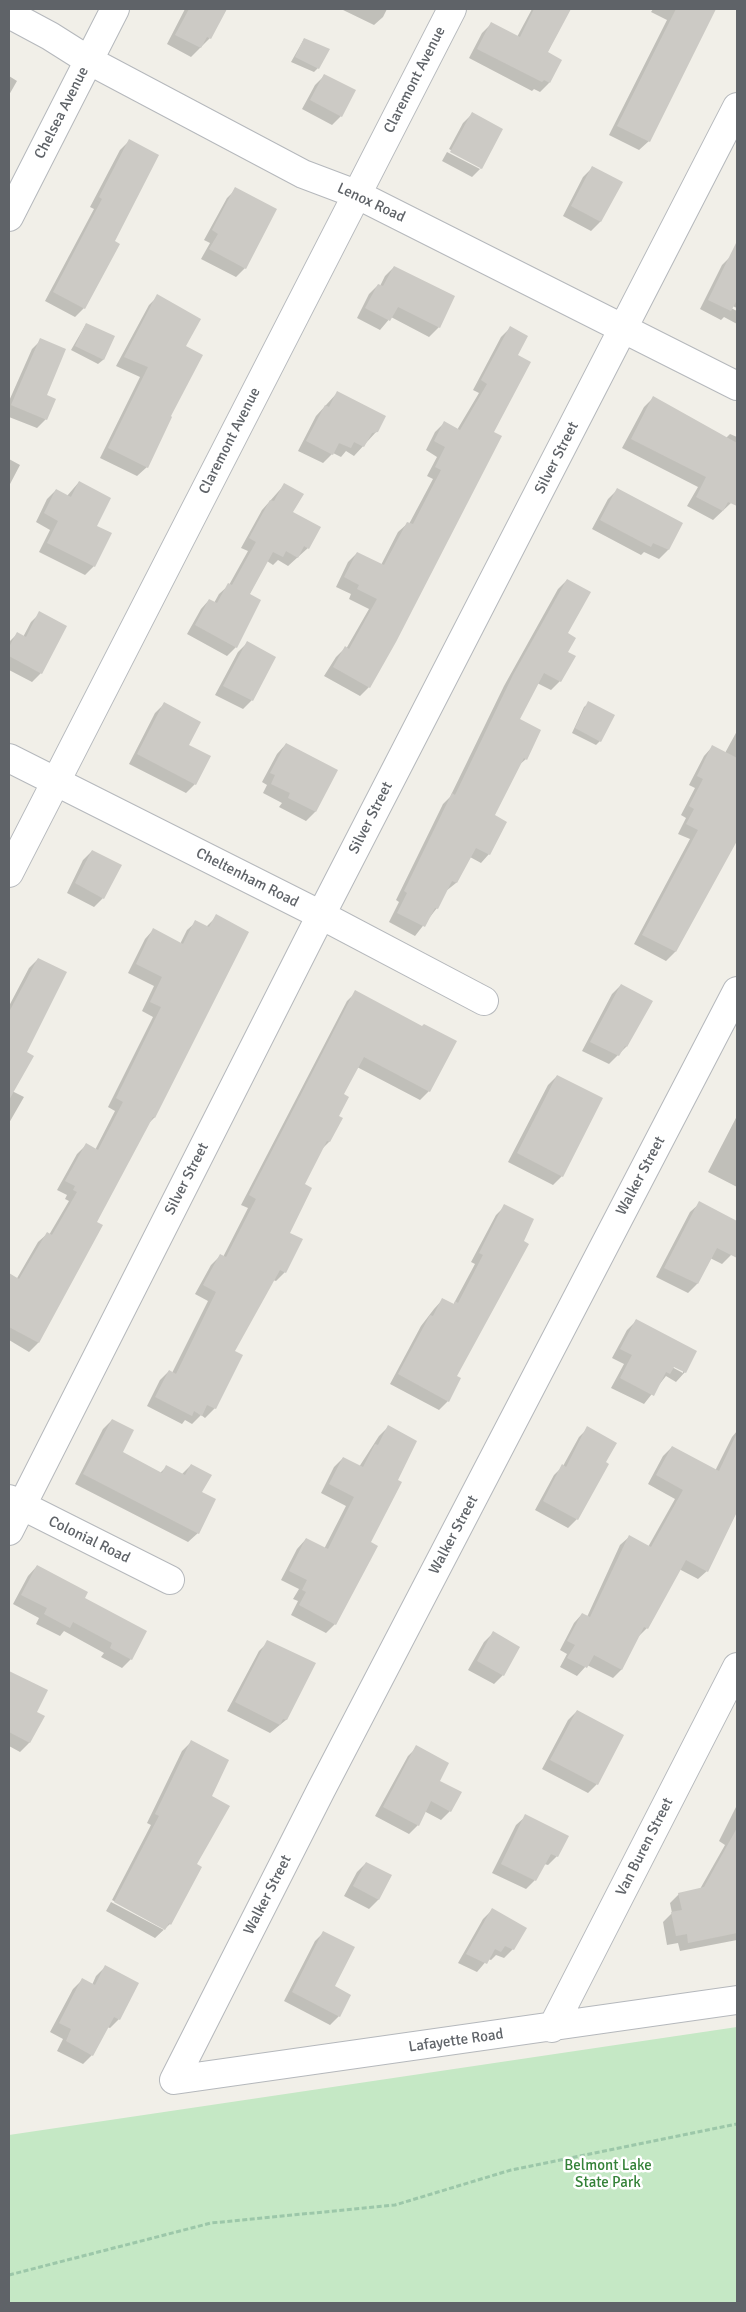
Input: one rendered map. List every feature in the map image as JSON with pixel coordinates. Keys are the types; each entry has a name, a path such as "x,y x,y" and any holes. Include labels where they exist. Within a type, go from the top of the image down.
{"street":[{"name":"Chelsea Avenue","path":"9,217 115,9"},
{"name":"Claremont Avenue","path":"9,873 452,9"},
{"name":"Lenox Road","path":"9,14 50,36 88,60 303,174 356,194 737,386"},
{"name":"Silver Street","path":"9,1531 15,1503 737,108"},
{"name":"Cheltenham Road","path":"9,758 321,915 484,1001"},
{"name":"Walker Street","path":"174,2080 321,1790 734,1005"},
{"name":"Colonial Road","path":"15,1503 170,1580"},
{"name":"Van Buren Street","path":"552,2028 737,1667"},
{"name":"Lafayette Road","path":"174,2080 552,2028 737,2000"}],"path":[{"path":"9,2275 210,2223 396,2205 511,2170 737,2124"}],"green space":[{"name":"Belmont Lake State Park","path":"737,2027 737,2303 9,2303 9,2135"}],"building":[{"path":"189,9 227,9 211,39 207,37 201,48 175,35"},
{"path":"534,9 571,9 548,52 562,60 550,83 544,80 542,82 477,49 491,22 520,37"},
{"path":"676,9 716,9 650,142 617,126"},
{"path":"304,38 330,49 319,69 295,57"},
{"path":"324,74 356,90 342,117 310,100"},
{"path":"472,112 503,129 482,169 450,152"},
{"path":"129,139 159,155 115,241 120,244 85,309 53,292 102,199 99,197"},
{"path":"592,166 623,182 601,222 571,206"},
{"path":"235,187 277,209 246,269 209,249 218,234 212,230"},
{"path":"737,241 737,300 731,311 708,300"},
{"path":"394,266 455,296 440,328 398,307 390,321 365,308 378,284 383,286"},
{"path":"157,294 201,319 186,346 203,355 171,416 148,468 108,448 148,367 124,357"},
{"path":"86,323 115,336 104,360 75,346"},
{"path":"510,326 528,336 518,355 531,362 494,432 502,436 396,642 370,688 333,667 345,646 349,649 377,599 357,589 359,585 344,577 357,552 384,565 407,522 413,524 441,470 435,467 445,447 434,441 444,421 460,430 487,384 481,380"},
{"path":"40,338 66,349 47,395 56,399 47,420 11,405"},
{"path":"337,391 386,416 378,432 372,433 364,447 354,442 351,448 339,443 333,455 306,441 325,405 329,407"},
{"path":"653,396 737,443 737,506 728,502 723,511 696,497 706,477 631,439"},
{"path":"79,481 111,498 97,526 112,533 95,567 47,543 58,521 44,513 56,489 71,497"},
{"path":"284,483 304,494 293,512 321,527 309,549 304,546 298,558 286,551 283,557 273,552 250,594 261,600 237,648 195,625 209,599 217,603 228,583 232,585 256,542 249,538 270,500 274,501"},
{"path":"617,488 683,523 669,550 653,543 651,547 600,520"},
{"path":"567,579 591,592 568,633 576,638 568,652 576,656 561,682 544,673 520,719 541,730 527,760 524,758 495,815 507,822 490,855 476,848 457,883 452,881 438,909 435,908 425,927 397,913 407,893 404,891 452,793 455,795 513,675"},
{"path":"39,611 67,626 42,674 9,656 9,647 17,632 26,637"},
{"path":"247,641 276,657 253,701 223,686"},
{"path":"588,701 615,715 601,742 575,728"},
{"path":"164,702 201,722 189,745 211,756 196,785 137,754"},
{"path":"286,743 338,770 316,812 288,798 290,793 271,784 275,775 270,773"},
{"path":"712,745 737,758 737,841 676,952 642,935 698,830 686,824 694,809 689,806 703,779 697,776"},
{"path":"92,850 122,865 104,899 75,883"},
{"path":"216,914 249,932 155,1118 153,1117 97,1222 103,1225 39,1343 9,1327 9,1273 19,1279 47,1232 52,1235 77,1192 73,1190 75,1186 65,1181 86,1143 98,1150 123,1102 116,1098 161,1007 150,1002 162,977 136,964 153,928 183,944 195,920 209,927"},
{"path":"38,958 67,972 27,1052 34,1056 9,1100 9,1012"},
{"path":"621,984 653,1001 627,1047 625,1046 619,1056 590,1042"},
{"path":"355,990 422,1026 424,1024 457,1041 430,1092 364,1057 344,1094 349,1097 339,1116 343,1118 330,1142 327,1141 305,1184 312,1188 290,1233 303,1239 286,1273 280,1270 235,1351 243,1355 216,1409 207,1405 202,1416 194,1411 192,1416 155,1397 169,1370 176,1374 216,1292 203,1285 220,1254 226,1257 256,1199 249,1195"},
{"path":"557,1075 603,1098 563,1177 517,1153"},
{"path":"699,1201 737,1221 737,1258 717,1248 698,1284 664,1268"},
{"path":"504,1204 534,1219 524,1241 529,1244 457,1376 461,1378 449,1402 398,1374 430,1315 433,1316 442,1298 454,1304 455,1301 458,1303 483,1255 479,1253"},
{"path":"636,1319 697,1351 686,1373 674,1367 670,1374 666,1372 654,1396 620,1378 632,1355 620,1349"},
{"path":"112,1419 134,1430 123,1452 162,1473 166,1465 185,1475 191,1464 212,1475 202,1492 216,1499 199,1534 83,1474"},
{"path":"388,1425 417,1441 398,1480 402,1482 371,1542 378,1546 336,1625 299,1605 306,1592 302,1590 307,1580 289,1571 306,1538 328,1549 354,1497 329,1484 343,1457 363,1467 375,1444 378,1445"},
{"path":"587,1426 617,1443 606,1462 609,1464 578,1520 543,1501 562,1464 566,1467"},
{"path":"737,1433 737,1512 708,1572 686,1560 648,1629 644,1627 622,1670 594,1655 587,1668 567,1658 575,1645 567,1641 582,1613 590,1617 629,1535 651,1547 683,1490 656,1475 672,1446 719,1471"},
{"path":"37,1565 88,1592 85,1598 147,1631 132,1660 110,1648 112,1643 73,1622 70,1628 44,1614 47,1608 21,1595"},
{"path":"493,1631 520,1647 504,1676 477,1661"},
{"path":"267,1640 316,1663 287,1720 283,1719 280,1725 235,1702"},
{"path":"9,1671 48,1690 37,1712 45,1716 30,1743 9,1732"},
{"path":"577,1710 624,1735 598,1785 550,1760"},
{"path":"191,1740 229,1760 212,1796 230,1806 197,1864 202,1867 171,1925 169,1923 165,1930 114,1902 159,1816 155,1814"},
{"path":"416,1745 449,1763 440,1781 462,1792 451,1812 431,1801 419,1826 383,1807"},
{"path":"525,1814 569,1836 558,1857 551,1854 536,1881 501,1864"},
{"path":"737,1828 737,1933 688,1943 687,1934 676,1936 671,1912 682,1910 678,1893 704,1887"},
{"path":"366,1862 392,1875 379,1900 353,1886"},
{"path":"492,1908 527,1928 514,1950 505,1946 501,1952 495,1949 487,1964 466,1954"},
{"path":"323,1931 355,1947 335,1986 351,1995 340,2017 292,1992"},
{"path":"105,1965 139,1983 120,2020 114,2017 93,2056 66,2041 71,2029 59,2023 82,1978 95,1985"}]}
